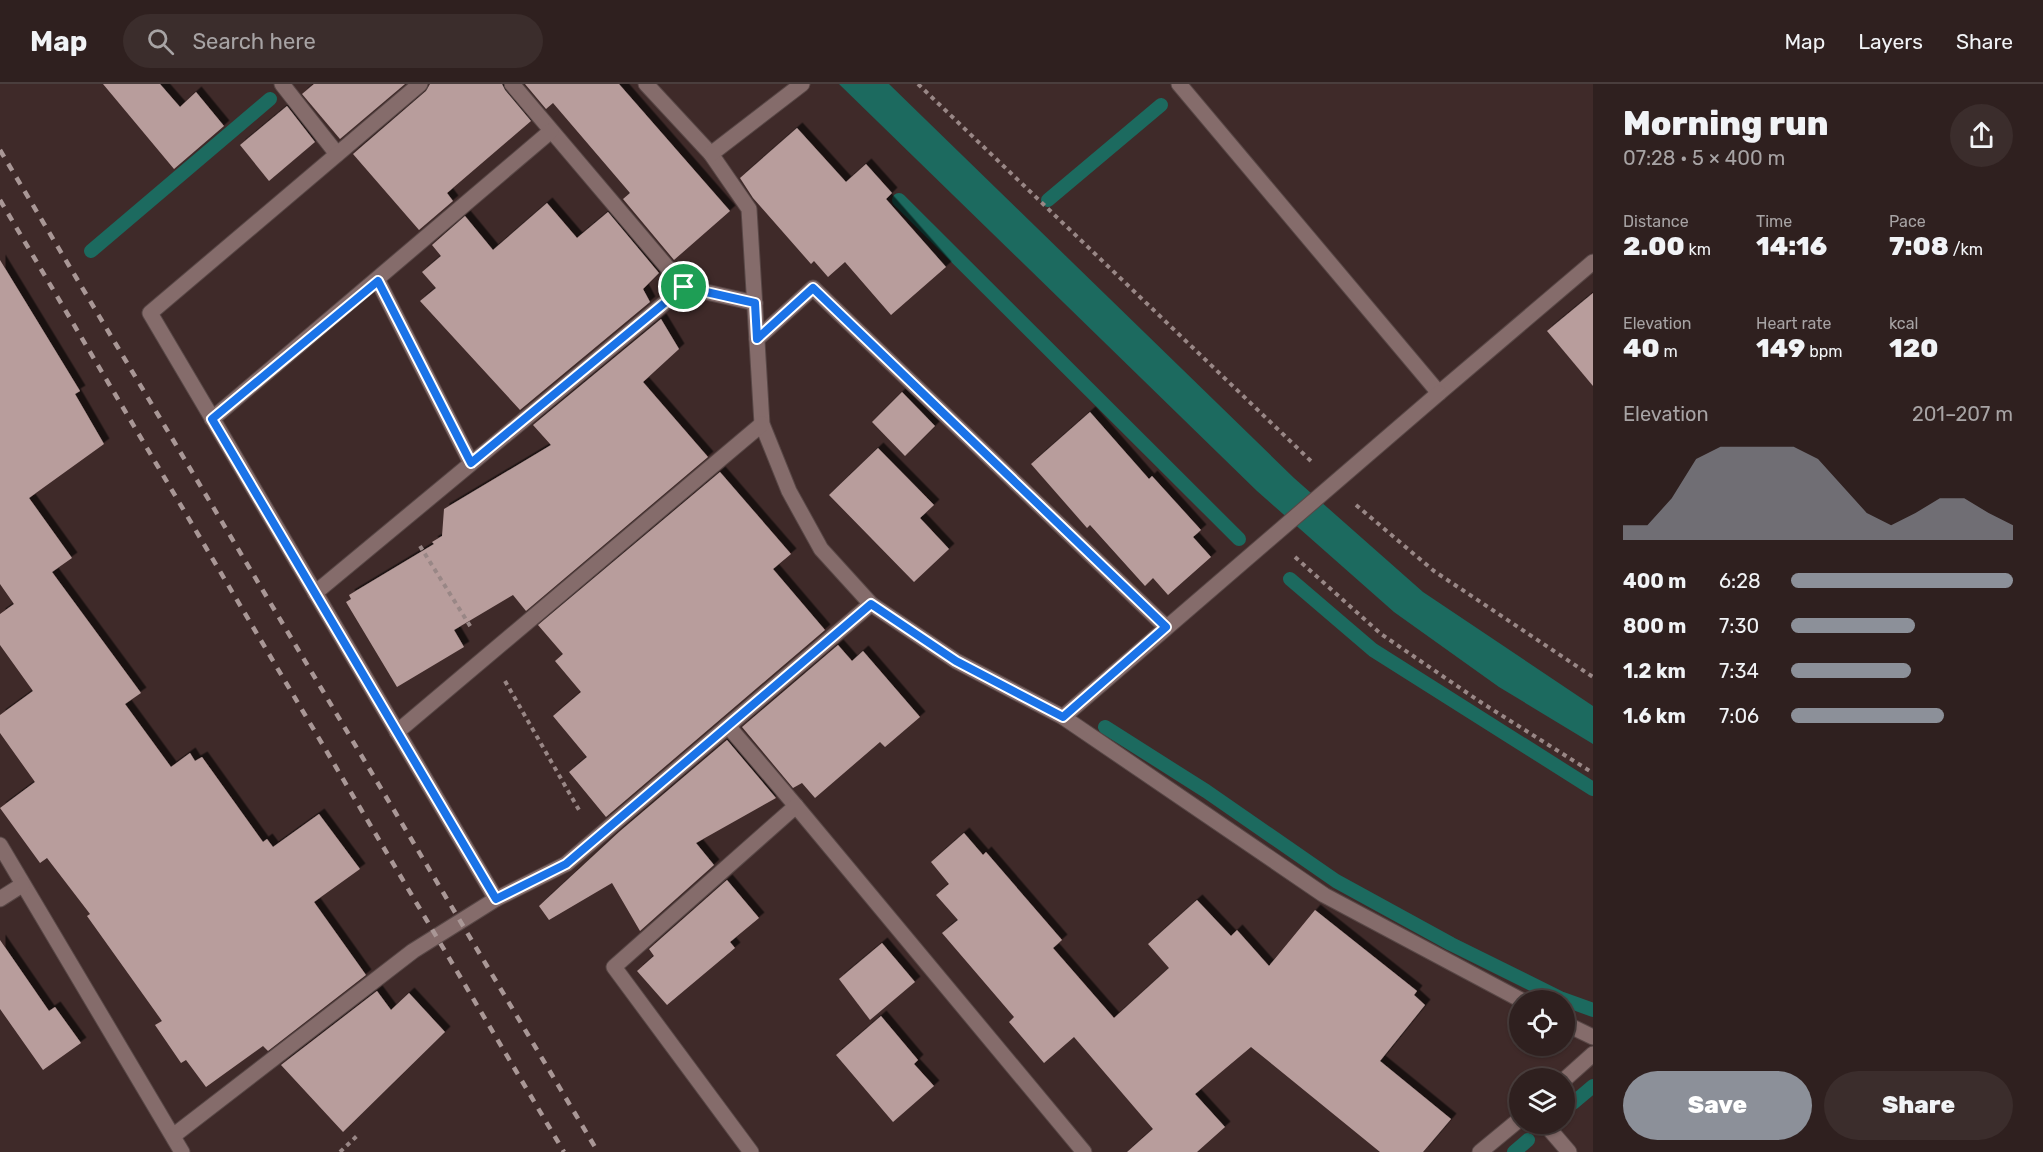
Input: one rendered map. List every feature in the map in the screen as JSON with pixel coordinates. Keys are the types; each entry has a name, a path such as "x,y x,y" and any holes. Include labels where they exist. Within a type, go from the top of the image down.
{"street":[{"path":"282,84 337,154"},
{"path":"420,84 150,313 496,899"},
{"path":"512,84 684,287 755,303"},
{"path":"646,84 711,154 749,209 762,424 789,491 821,549 871,604 956,661 1063,717 1324,895 1509,994"},
{"path":"711,154 802,84"},
{"path":"1179,84 1439,393"},
{"path":"212,419 378,281 551,131"},
{"path":"1063,717 1593,262"},
{"path":"378,281 471,463"},
{"path":"315,593 684,287"},
{"path":"757,339 813,288 1166,627"},
{"path":"398,732 762,424"},
{"path":"173,1136 413,951 496,899 566,864 871,604"},
{"path":"728,726 1084,1152"},
{"path":"751,1152 614,967 796,806"},
{"path":"0,845 182,1152"},
{"path":"0,899 22,885"},
{"path":"1575,1028 1593,1037"},
{"path":"1575,1070 1593,1054"},
{"path":"1480,1152 1509,1128"},
{"path":"1554,1134 1569,1152"}],"path":[{"path":"918,84 1331,488 1434,571 1593,677"},
{"path":"404,519 489,655 596,839"},
{"path":"1279,533 1381,634 1482,703 1593,772"},
{"path":"340,1152 358,1135"}],"water":[{"path":"839,84 889,84 1294,478 1423,592 1593,706 1593,744 1499,687 1394,612 1257,491"}],"building":[{"path":"103,84 160,84 180,107 196,92 224,126 174,169"},
{"path":"314,84 405,84 340,139 302,94"},
{"path":"430,84 502,84 531,121 447,193 453,201 419,230 353,154 426,91"},
{"path":"525,84 619,84 730,211 674,260 623,199 630,193 553,103 546,109"},
{"path":"287,106 315,142 269,181 240,145"},
{"path":"797,128 846,182 866,164 892,193 886,199 946,267 891,315 845,262 828,277 814,261 811,264 753,198 740,178"},
{"path":"547,203 577,238 608,212 659,273 643,289 650,302 520,410 420,301 436,288 422,272 441,256 432,245 465,216 493,250"},
{"path":"0,260 80,391 75,394 104,444 29,498 72,558 52,572 141,693 125,704 171,767 190,753 195,761 202,757 263,842 267,839 273,847 319,814 360,869 314,902 366,975 268,1051 263,1046 206,1087 186,1060 181,1063 155,1025 162,1021 87,916 90,914 47,858 40,863 0,808 35,782 0,733 0,715 33,691 0,645 0,614 14,604 0,584"},
{"path":"1593,293 1593,386 1547,331"},
{"path":"661,319 679,349 643,382 708,457 526,611 513,595 454,630 464,647 397,687 346,602 351,599 349,595 434,544 432,542 442,536 444,509 551,445 533,425"},
{"path":"902,392 935,426 905,456 872,422"},
{"path":"1090,412 1149,479 1152,476 1201,530 1193,537 1211,557 1168,595 1153,578 1145,586 1090,525 1087,528 1031,464"},
{"path":"878,448 934,505 920,518 949,549 914,582 829,495"},
{"path":"720,472 791,554 773,569 825,630 606,817 569,772 587,757 553,716 581,692 555,661 563,654 538,625"},
{"path":"838,645 852,661 863,651 920,717 885,747 880,742 815,798 802,783 793,788 742,727"},
{"path":"727,740 776,798 696,843 714,865 640,931 612,883 549,920 539,906 619,832"},
{"path":"964,833 983,855 986,852 1062,940 1053,948 1114,1018 1169,968 1148,944 1197,900 1231,936 1237,930 1269,966 1315,910 1417,991 1414,995 1425,1005 1380,1061 1451,1119 1423,1152 1380,1152 1251,1047 1195,1094 1225,1127 1197,1152 1127,1152 1153,1129 1074,1037 1044,1063 1009,1022 1014,1017 942,933 958,920 936,895 949,884 931,862"},
{"path":"727,880 759,918 730,942 735,948 667,1005 637,971 654,956 649,949"},
{"path":"0,940 49,1011 55,1007 81,1043 43,1070 0,1009"},
{"path":"882,943 915,982 870,1020 839,979"},
{"path":"377,991 391,1010 409,993 445,1032 343,1132 281,1065"},
{"path":"881,1016 918,1060 914,1064 934,1086 893,1122 836,1055"}],"waterway":[{"path":"91,251 270,99"},
{"path":"1048,200 1161,105"},
{"path":"899,200 1239,539"},
{"path":"1290,579 1373,650 1593,789"},
{"path":"1105,727 1206,791 1336,881 1451,944 1560,998 1593,1010"},
{"path":"1575,1101 1593,1086"},
{"path":"1514,1152 1528,1140"}],"railway":[{"path":"0,150 598,1152"},
{"path":"0,200 564,1152"}],"route":[{"path":"378,281 471,463 684,287 755,303 757,339 813,288 1166,627 1063,717 956,661 871,604 566,864 496,899 212,419 378,281"}]}
